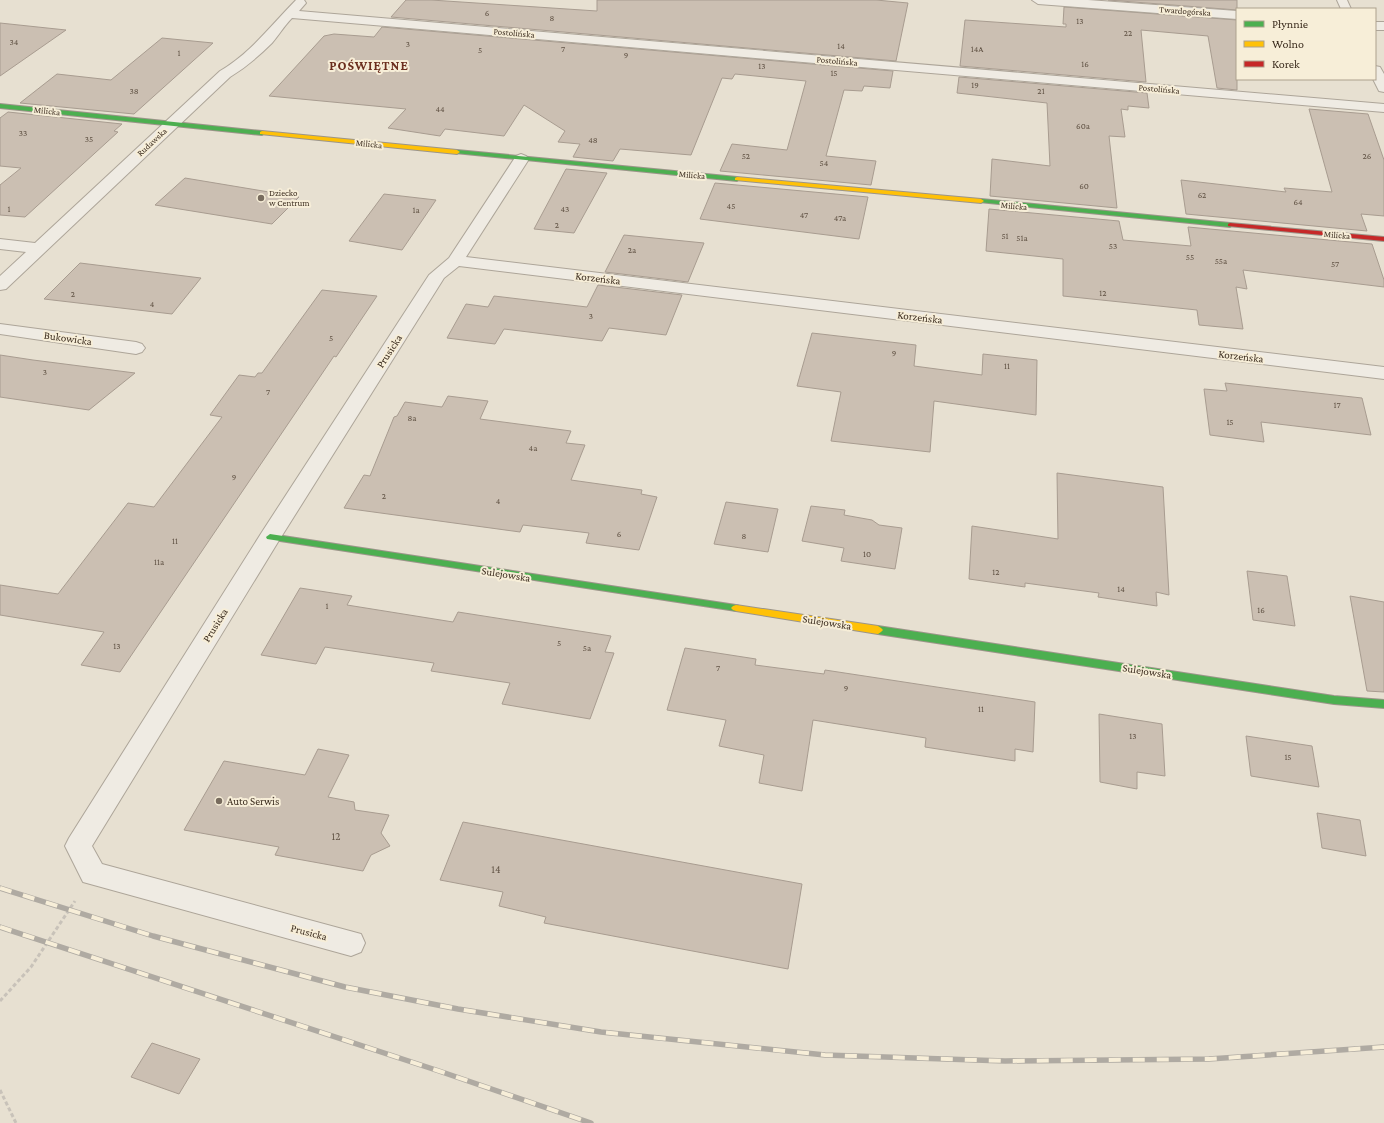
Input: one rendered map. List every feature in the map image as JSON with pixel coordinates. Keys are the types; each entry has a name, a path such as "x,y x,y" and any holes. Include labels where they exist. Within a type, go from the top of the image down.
{"street":[{"name":"Rudawska","path":"0,284 225,74 242,64 268,39 275,28 303,0"},
{"name":"Twardogórska","path":"1038,0 1236,15"},
{"name":"Postolińska","path":"289,14 1384,108"},
{"path":"1376,72 1384,88"},
{"name":"Milicka","path":"0,106 521,159 1384,239"},
{"name":"Prusicka","path":"351,943 93,874 78,846 270,538 438,275 455,261 521,159"},
{"path":"0,244 38,248"},
{"name":"Korzeńska","path":"455,261 1384,373"},
{"name":"Bukowicka","path":"0,329 136,348"},
{"name":"Sulejowska","path":"270,538 1334,700 1384,704"}],"path":[{"path":"0,1001 31,967 78,898"},
{"path":"0,1090 16,1123"}],"building":[{"path":"406,0 431,0 597,11 597,0 876,0 908,3 896,61 391,17"},
{"path":"1108,0 1237,0 1236,10"},
{"path":"1064,7 1236,20 1237,90 1217,88 1208,36 1141,30 1146,82 960,66 965,20 1066,27 1066,24 1063,24"},
{"path":"0,23 66,30 0,76"},
{"path":"382,27 893,71 890,88 864,86 862,91 844,90 826,156 876,161 871,185 720,171 732,144 787,150 806,81 735,74 732,79 722,78 691,155 620,149 613,161 573,157 580,144 558,142 565,131 524,105 504,136 445,129 440,136 388,128 406,109 269,96 324,36 334,34 374,37"},
{"path":"162,38 213,43 134,114 20,103 57,74 111,80"},
{"path":"959,77 1147,93 1149,108 1128,106 1128,110 1121,109 1125,137 1109,136 1117,208 990,196 992,159 1050,166 1047,103 957,93"},
{"path":"1309,109 1368,114 1384,160 1384,216 1361,214 1367,231 1186,214 1181,180 1286,192 1284,188 1332,192"},
{"path":"8,112 122,124 114,131 118,132 25,217 0,215 0,185 21,168 0,166 0,118"},
{"path":"566,169 607,173 574,233 534,229"},
{"path":"185,178 299,197 272,224 155,205"},
{"path":"715,183 868,197 859,239 700,219"},
{"path":"384,194 436,200 402,250 349,241"},
{"path":"989,209 1119,221 1123,240 1191,246 1188,227 1372,244 1384,280 1384,287 1243,270 1247,289 1236,287 1243,329 1199,325 1197,310 1063,296 1063,259 986,251"},
{"path":"624,235 704,243 688,282 605,272"},
{"path":"80,263 201,278 172,314 44,299"},
{"path":"598,285 682,295 666,335 609,328 602,341 504,329 495,344 447,338 466,304 488,307 494,296 587,307"},
{"path":"322,290 377,296 336,357 334,356 120,672 81,665 104,632 0,615 0,585 58,594 128,503 154,507 222,417 210,415 239,375 255,377 258,373 262,373"},
{"path":"812,333 916,345 914,366 982,375 983,354 1037,360 1036,415 934,401 930,452 831,441 841,392 797,386"},
{"path":"0,355 135,373 89,410 0,397"},
{"path":"1225,383 1362,398 1371,435 1261,422 1264,442 1210,435 1204,389 1227,391"},
{"path":"448,396 488,401 480,419 571,431 566,443 585,445 571,480 642,490 641,494 657,497 639,550 586,543 589,533 523,525 520,532 344,508 364,475 370,476 394,417 397,416 405,402 442,407"},
{"path":"1057,473 1163,487 1169,595 1156,592 1157,606 1098,597 1099,593 1025,583 1025,587 969,579 972,526 1058,539"},
{"path":"726,502 778,509 768,552 714,544"},
{"path":"811,506 845,510 844,515 872,520 879,525 902,528 895,569 841,561 844,548 802,541"},
{"path":"1247,571 1287,576 1295,626 1253,620"},
{"path":"300,588 352,596 347,605 453,622 458,612 611,636 605,652 614,653 590,719 502,704 510,683 431,671 434,663 325,647 316,664 261,655"},
{"path":"1350,596 1384,602 1384,692 1367,691"},
{"path":"685,648 756,659 755,665 824,674 825,670 1035,702 1033,752 1015,749 1015,761 925,747 926,738 813,720 802,791 759,783 764,755 719,746 726,720 667,710"},
{"path":"1099,714 1162,724 1165,776 1137,772 1137,789 1100,782"},
{"path":"1246,736 1312,746 1319,787 1251,776"},
{"path":"318,749 349,755 328,797 354,802 355,810 389,815 381,833 390,846 371,855 363,871 275,855 279,847 184,830 224,761 305,775"},
{"path":"1317,813 1360,820 1366,856 1322,848"},
{"path":"463,822 802,884 788,969 544,923 546,917 499,906 503,892 440,880"},
{"path":"152,1043 200,1059 179,1094 131,1077"}],"railway":[{"path":"0,888 153,936 345,987 458,1009 601,1032 825,1055 1005,1061 1209,1059 1384,1047"},
{"path":"0,927 439,1071 591,1123"}],"traffic: fast":[{"path":"0,106 262,133"},
{"path":"457,152 737,179"},
{"path":"981,201 1230,225"},
{"path":"270,537 736,608"},
{"path":"878,630 1334,700 1384,704"}],"traffic: slow":[{"path":"262,133 457,152"},
{"path":"737,179 981,201"},
{"path":"736,608 878,630"}],"traffic: jam":[{"path":"1230,225 1384,239"}],"place":[{"name":"Dziecko w Centrum","path":"261,198"},
{"name":"Auto Serwis","path":"219,801"}],"district":[{"name":"POŚWIĘTNE","path":"369,65"}]}
